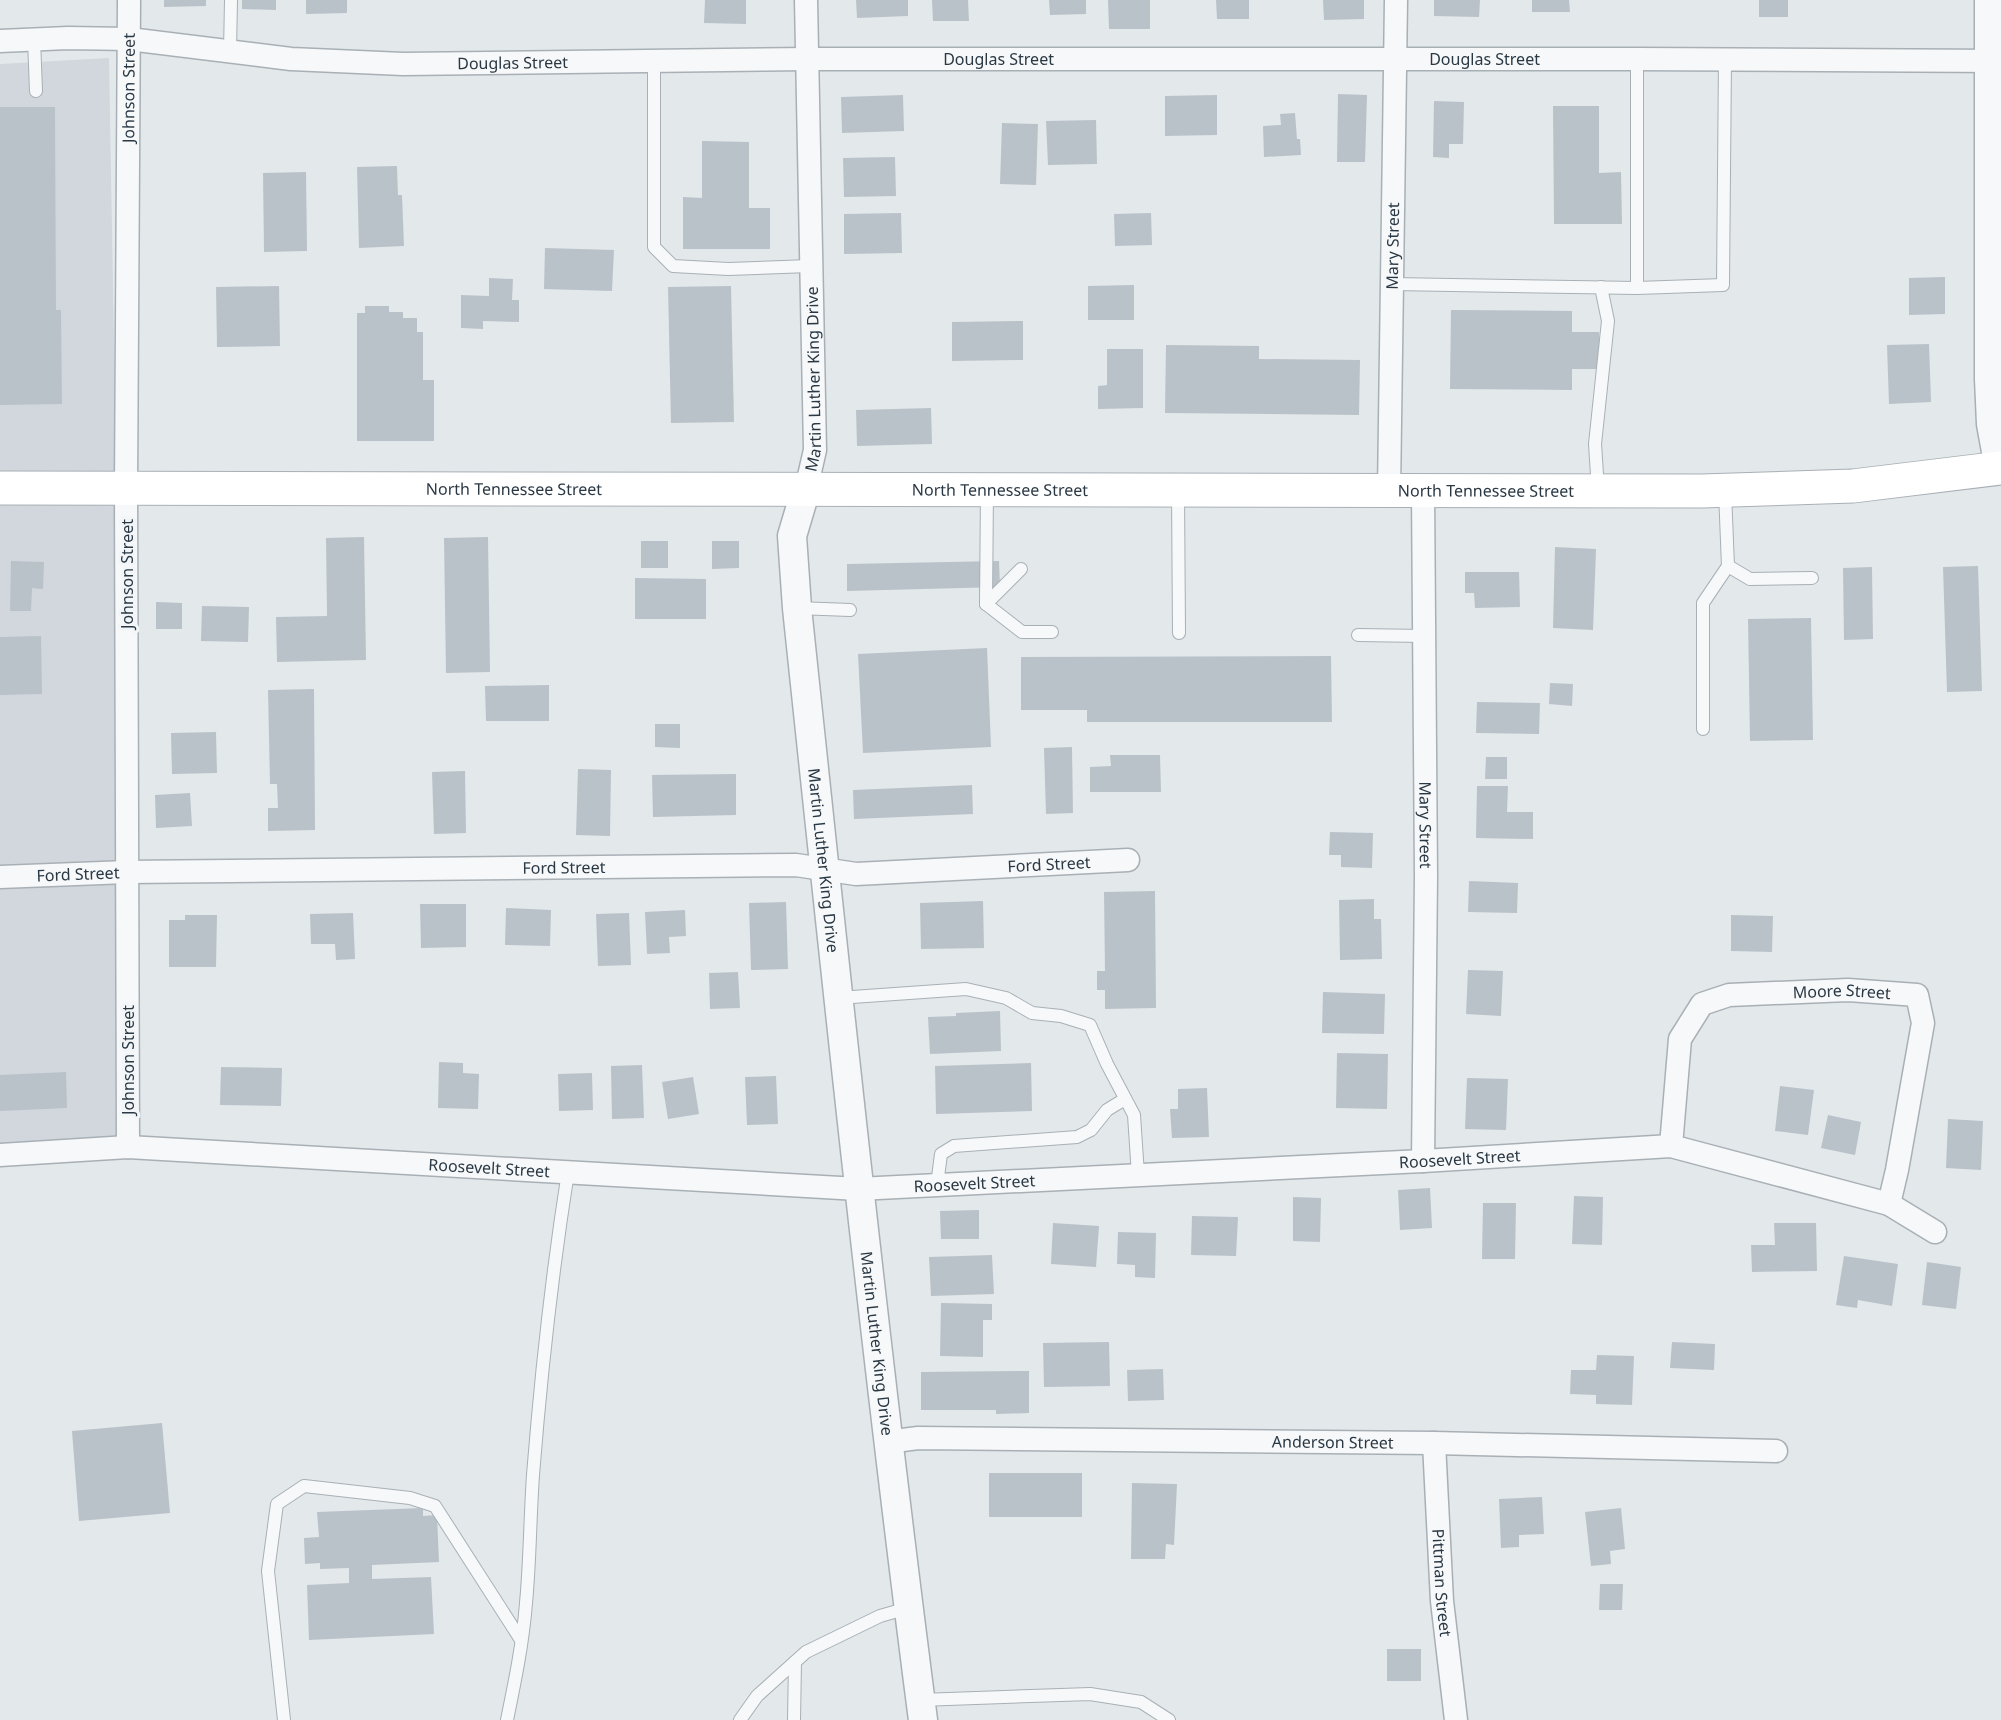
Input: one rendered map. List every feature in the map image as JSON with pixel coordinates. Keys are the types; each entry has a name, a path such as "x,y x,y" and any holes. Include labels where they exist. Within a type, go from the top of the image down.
{"main road":[{"name":"North Tennessee Street","path":"0,488 1725,491 1853,486 2000,468"}],"street":[{"name":"Johnson Street","path":"128,1147 126,488 129,0"},
{"name":"Martin Luther King Drive","path":"807,0 815,450 792,536 797,608 858,1189 921,1710"},
{"name":"Mary Street","path":"1389,492 1396,0"},
{"path":"1989,0 1995,61 1994,327 1991,424 2000,468"},
{"name":"Douglas Street","path":"0,41 129,39 321,61 403,64 807,59 1995,61"},
{"name":"Mary Street","path":"1423,491 1426,877 1423,1161"},
{"name":"Ford Street","path":"0,877 127,872 784,866 856,874 1128,860"},
{"name":"Moore Street","path":"1671,1146 1680,1039 1702,1004 1729,995 1848,990 1917,995 1923,1023 1897,1170 1888,1204"},
{"name":"Roosevelt Street","path":"0,1155 128,1147 858,1189 1423,1161 1671,1146 1888,1204 1935,1232"},
{"name":"Anderson Street","path":"887,1443 918,1438 1434,1443 1776,1451"},
{"name":"Pittman Street","path":"1434,1443 1442,1601 1456,1720"}],"lane":[{"path":"230,52 231,0"},
{"path":"34,39 36,91"},
{"path":"1637,59 1637,288"},
{"path":"1392,284 1637,288 1723,285 1725,59"},
{"path":"654,62 654,247 673,266 728,269 810,266"},
{"path":"1598,491 1595,444 1608,321 1601,287"},
{"path":"986,604 987,490"},
{"path":"1178,491 1179,633"},
{"path":"1703,729 1703,603 1728,566 1725,491"},
{"path":"1728,566 1750,579 1812,578"},
{"path":"986,604 1021,569"},
{"path":"986,604 1022,632 1052,632"},
{"path":"797,608 850,610"},
{"path":"1358,635 1424,636"},
{"path":"838,998 966,989 1006,998 1032,1014 1061,1016 1090,1025 1134,1115 1138,1175"},
{"path":"937,1185 941,1154 954,1146 1077,1137 1091,1130 1107,1110 1125,1099"},
{"path":"507,1720 517,1672 526,1603 544,1341 568,1172"},
{"path":"284,1720 268,1571 277,1504 304,1486 410,1498 435,1506 521,1640"},
{"path":"740,1720 757,1696 806,1652 880,1616 908,1608"},
{"path":"794,1720 795,1662"},
{"path":"921,1710 1090,1694 1141,1702 1169,1720"}],"shaded area":[{"path":"109,58 128,1147 0,1155 0,64"}],"building":[{"path":"164,0 206,0 206,6 164,7"},
{"path":"242,0 276,0 276,10 242,9"},
{"path":"306,0 347,0 347,13 306,14"},
{"path":"705,0 746,0 746,24 704,23"},
{"path":"856,0 908,0 908,16 857,18"},
{"path":"932,0 968,0 969,21 933,21"},
{"path":"1049,0 1086,0 1086,14 1050,15"},
{"path":"1108,0 1150,0 1150,29 1109,29"},
{"path":"1216,0 1249,0 1249,19 1217,19"},
{"path":"1323,0 1364,0 1364,19 1324,20"},
{"path":"1434,0 1480,0 1479,17 1434,16"},
{"path":"1532,0 1569,0 1570,12 1532,12"},
{"path":"1759,0 1788,0 1788,17 1759,17"},
{"path":"1338,94 1367,95 1365,162 1337,162"},
{"path":"903,95 904,131 842,133 841,97"},
{"path":"1217,95 1217,135 1165,136 1165,96"},
{"path":"1434,101 1464,102 1463,144 1449,144 1449,158 1433,157"},
{"path":"1553,106 1599,106 1599,173 1621,172 1622,224 1554,224"},
{"path":"0,107 55,107 56,310 61,310 62,404 0,405"},
{"path":"1295,113 1301,155 1264,157 1263,126 1281,125 1280,114"},
{"path":"1096,120 1097,164 1048,165 1046,121"},
{"path":"1002,123 1038,124 1036,185 1000,184"},
{"path":"702,141 749,142 749,208 770,208 770,249 683,249 683,197 702,198"},
{"path":"895,157 896,196 844,197 843,158"},
{"path":"397,166 398,195 402,195 404,246 359,248 357,167"},
{"path":"306,172 307,251 264,252 263,173"},
{"path":"901,213 902,253 844,254 844,214"},
{"path":"1151,213 1152,245 1115,246 1114,214"},
{"path":"545,248 614,250 612,291 544,289"},
{"path":"1945,277 1945,314 1909,315 1909,278"},
{"path":"489,278 513,279 512,300 519,300 519,322 483,321 483,329 461,328 461,295 489,296"},
{"path":"1134,285 1134,320 1088,320 1088,286"},
{"path":"279,286 280,346 217,347 216,287"},
{"path":"731,286 734,422 671,423 668,287"},
{"path":"365,306 389,306 389,312 403,312 403,318 417,318 417,332 423,332 423,380 434,380 434,441 357,441 357,313 365,313"},
{"path":"1451,310 1572,311 1572,332 1599,332 1599,369 1572,369 1572,390 1450,389"},
{"path":"1023,321 1023,360 952,361 952,322"},
{"path":"1929,344 1931,402 1889,404 1887,345"},
{"path":"1166,345 1259,346 1259,359 1360,360 1359,415 1165,413"},
{"path":"1107,349 1143,349 1143,408 1098,409 1098,386 1107,385"},
{"path":"931,408 932,444 857,446 856,410"},
{"path":"364,537 366,660 277,662 276,617 327,616 326,538"},
{"path":"488,537 490,672 446,673 444,538"},
{"path":"641,541 668,541 668,568 641,568"},
{"path":"712,541 739,541 739,568 712,569"},
{"path":"1555,547 1596,549 1593,630 1553,628"},
{"path":"11,561 44,562 43,589 32,588 31,611 10,611"},
{"path":"999,561 1000,587 847,591 847,564"},
{"path":"1978,566 1982,691 1947,692 1943,567"},
{"path":"1872,567 1873,639 1844,640 1843,568"},
{"path":"1465,572 1519,572 1520,607 1475,608 1474,593 1465,593"},
{"path":"635,578 706,579 706,619 635,619"},
{"path":"156,602 182,603 182,629 156,629"},
{"path":"202,606 249,607 248,642 201,641"},
{"path":"1811,618 1813,740 1750,741 1748,619"},
{"path":"41,636 42,694 0,695 0,637"},
{"path":"987,648 991,747 863,753 858,654"},
{"path":"1331,656 1332,722 1087,722 1087,710 1021,710 1021,657"},
{"path":"1550,683 1573,684 1572,706 1549,704"},
{"path":"549,685 549,721 486,721 485,686"},
{"path":"314,689 315,830 268,831 268,808 278,808 277,784 270,784 268,690"},
{"path":"1477,702 1540,703 1539,734 1476,733"},
{"path":"655,724 680,724 680,748 655,747"},
{"path":"216,732 217,773 172,774 171,733"},
{"path":"1072,747 1073,813 1046,814 1044,748"},
{"path":"1110,755 1160,755 1161,792 1090,792 1090,767 1111,766"},
{"path":"1486,757 1507,757 1507,779 1485,779"},
{"path":"578,769 611,770 610,836 576,835"},
{"path":"465,771 466,833 434,834 432,772"},
{"path":"736,774 736,815 653,817 652,775"},
{"path":"972,785 973,814 854,819 853,790"},
{"path":"1477,786 1508,786 1507,812 1533,812 1533,839 1476,838"},
{"path":"190,793 192,826 156,828 155,795"},
{"path":"1330,832 1373,833 1372,868 1341,867 1341,855 1329,855"},
{"path":"1469,881 1518,883 1517,913 1468,912"},
{"path":"1155,891 1156,1008 1105,1009 1105,990 1097,990 1097,971 1105,971 1104,892"},
{"path":"1374,899 1374,919 1381,919 1382,959 1340,960 1339,900"},
{"path":"983,901 984,948 921,949 920,903"},
{"path":"786,902 788,969 751,970 749,903"},
{"path":"420,904 466,904 466,947 421,948"},
{"path":"506,908 551,910 550,946 505,945"},
{"path":"685,910 686,936 669,937 670,953 647,954 645,912"},
{"path":"353,913 355,959 336,960 335,944 311,944 310,914"},
{"path":"629,913 631,965 598,966 596,914"},
{"path":"185,915 217,915 216,967 169,967 169,920 185,920"},
{"path":"1731,915 1773,916 1772,952 1731,951"},
{"path":"1468,970 1503,971 1501,1016 1466,1014"},
{"path":"738,972 740,1008 710,1009 709,973"},
{"path":"1323,992 1385,994 1384,1034 1322,1033"},
{"path":"1000,1011 1001,1051 930,1054 928,1017"},
{"path":"1337,1053 1388,1054 1387,1109 1336,1108"},
{"path":"439,1062 463,1063 463,1073 479,1074 478,1109 438,1108"},
{"path":"1031,1063 1032,1111 936,1114 935,1066"},
{"path":"642,1065 644,1118 612,1119 611,1066"},
{"path":"221,1067 282,1068 281,1106 220,1105"},
{"path":"66,1072 67,1108 0,1111 0,1075"},
{"path":"592,1073 593,1110 559,1111 558,1074"},
{"path":"776,1076 778,1124 747,1125 745,1077"},
{"path":"693,1077 699,1114 668,1119 662,1082"},
{"path":"1467,1078 1508,1079 1506,1130 1465,1129"},
{"path":"1780,1086 1814,1090 1808,1135 1775,1131"},
{"path":"1207,1088 1209,1137 1172,1138 1170,1109 1178,1109 1178,1089"},
{"path":"1828,1115 1861,1122 1855,1155 1821,1148"},
{"path":"1948,1119 1983,1121 1981,1170 1946,1168"},
{"path":"1430,1188 1432,1228 1400,1230 1398,1190"},
{"path":"1574,1196 1603,1197 1602,1245 1572,1244"},
{"path":"1293,1197 1321,1198 1320,1242 1293,1241"},
{"path":"1483,1203 1516,1203 1515,1259 1482,1259"},
{"path":"979,1210 979,1239 941,1239 940,1211"},
{"path":"1192,1216 1238,1217 1236,1256 1191,1255"},
{"path":"1053,1223 1099,1226 1096,1267 1051,1264"},
{"path":"1774,1223 1816,1223 1817,1271 1752,1272 1751,1245 1775,1245"},
{"path":"1118,1232 1156,1233 1155,1278 1135,1277 1135,1265 1117,1264"},
{"path":"992,1255 994,1294 931,1296 929,1257"},
{"path":"1844,1256 1898,1264 1892,1306 1858,1300 1857,1308 1836,1305"},
{"path":"1927,1262 1961,1267 1956,1309 1922,1305"},
{"path":"941,1303 992,1304 992,1320 983,1320 983,1357 940,1356"},
{"path":"1109,1342 1110,1386 1044,1387 1043,1343"},
{"path":"1672,1342 1715,1344 1714,1370 1670,1368"},
{"path":"1597,1355 1634,1356 1632,1405 1596,1404 1596,1395 1570,1394 1571,1370 1596,1370"},
{"path":"1163,1369 1164,1400 1128,1401 1127,1370"},
{"path":"1029,1371 1029,1413 996,1414 996,1410 921,1410 921,1372"},
{"path":"162,1423 170,1513 79,1521 72,1431"},
{"path":"989,1473 1082,1473 1082,1517 989,1517"},
{"path":"1132,1483 1177,1484 1174,1545 1166,1544 1165,1559 1131,1559"},
{"path":"1542,1497 1544,1534 1519,1535 1519,1547 1501,1548 1499,1499"},
{"path":"423,1508 423,1516 437,1515 439,1562 372,1565 372,1579 431,1577 434,1634 309,1640 307,1585 349,1583 349,1568 320,1569 320,1563 305,1564 304,1538 319,1537 317,1512"},
{"path":"1621,1508 1625,1549 1610,1551 1611,1564 1591,1566 1585,1512"},
{"path":"1600,1584 1623,1584 1622,1610 1599,1610"},
{"path":"1387,1649 1421,1649 1421,1681 1387,1681"}]}
